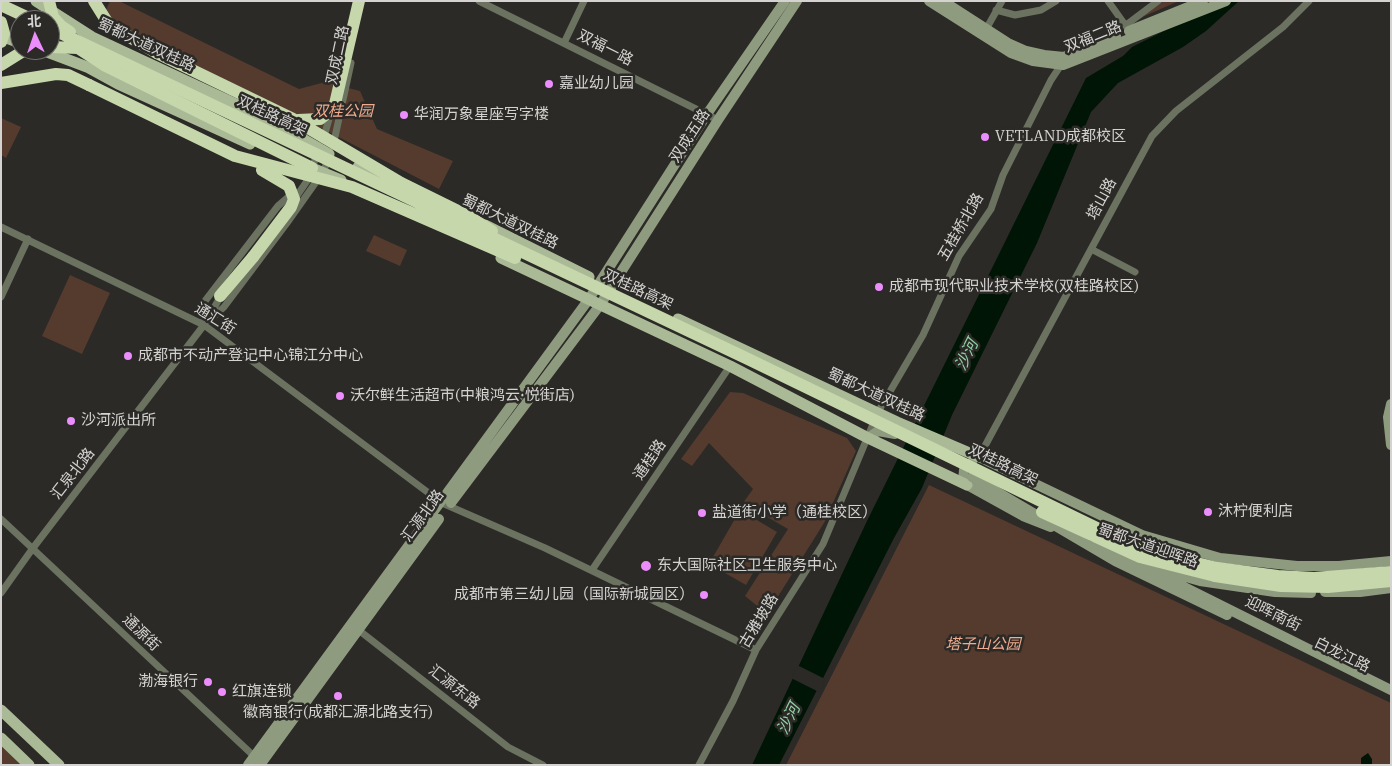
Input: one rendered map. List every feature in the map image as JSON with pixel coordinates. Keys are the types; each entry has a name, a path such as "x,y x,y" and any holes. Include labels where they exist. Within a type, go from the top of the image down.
{"highway":[{"path":"49,1 53,17 61,27 104,65 318,170"},
{"path":"94,1 105,20 118,32 293,119 401,183 470,217 544,266"},
{"path":"293,119 320,119 334,108 359,1"},
{"path":"1,22 4,32 1,42"},
{"path":"61,27 84,41 279,128"},
{"name":"双桂路高架","path":"60,38 80,45 1109,534 1216,572"},
{"path":"60,50 80,45 124,58"},
{"path":"1,82 56,74 68,75 235,156 284,182 293,195 291,207 254,257 220,296"},
{"path":"235,156 284,171 352,186 544,266"},
{"name":"双桂路高架","path":"544,266 965,481 1158,563 1216,572"},
{"name":"蜀都大道迎晖路","path":"1216,572 1314,578 1391,572"},
{"name":"蜀都大道迎晖路","path":"1216,572 1281,586 1328,587 1391,581"}],"main road":[{"name":"蜀都大道双桂路","path":"36,1 61,27 92,37 278,124 319,150 521,242 599,283 878,412 896,428 971,457"},
{"path":"60,54 262,149 318,170 730,366 868,438 965,481"},
{"path":"279,128 319,150"},
{"path":"1,710 59,765"},
{"path":"1,738 29,765"}],"street":[{"name":"双成二路","path":"318,170 319,150 328,122 354,1"},
{"name":"双成二路","path":"318,170 331,155 364,1"},
{"name":"双福一路","path":"479,1 718,120"},
{"path":"564,43 584,1"},
{"name":"双成五路","path":"599,283 707,114 785,1"},
{"name":"双成五路","path":"611,288 718,120 797,1"},
{"name":"双福二路","path":"929,1 1023,58 1063,61 1150,22 1203,1"},
{"name":"双福二路","path":"943,1 984,33"},
{"path":"984,33 1002,1"},
{"path":"996,10 1015,15 1041,10 1056,1"},
{"path":"1108,1 1130,31"},
{"path":"1130,31 1158,1"},
{"path":"1130,31 1226,1"},
{"name":"塔山路","path":"971,457 1091,249 1152,136 1176,111 1283,26 1309,1"},
{"name":"五桂桥北路","path":"868,438 878,412 923,336 958,256 991,209 1003,175 1051,80 1063,61"},
{"name":"汇泉北路","path":"204,326 226,285 299,194 307,181 318,170"},
{"name":"汇泉北路","path":"1,593 33,548 204,326 224,307 318,170"},
{"path":"204,326 205,301 278,206 307,181"},
{"name":"通汇街","path":"1,226 204,326 445,505 592,570 756,650"},
{"path":"1,297 28,239"},
{"path":"1091,249 1135,272"},
{"name":"汇源北路","path":"595,302 599,283"},
{"name":"汇源北路","path":"257,763 595,302 611,288"},
{"name":"通桂路","path":"592,570 730,366"},
{"path":"1391,404 1388,417 1391,445"},
{"path":"868,438 878,431 896,428"},
{"name":"古雅坡路","path":"699,765 733,701 756,650 823,544 868,438"},
{"path":"965,481 963,481 964,470 971,457"},
{"name":"蜀都大道迎晖路","path":"971,457 1142,535 1220,558 1297,566 1391,562"},
{"name":"蜀都大道迎晖路","path":"965,481 1023,516 1144,565 1200,581 1274,592 1360,592 1391,588"},
{"name":"白龙江路","path":"965,481 1115,561 1391,696"},
{"name":"通源街","path":"1,519 257,763"},
{"name":"迎晖南街","path":"1144,565 1155,574 1391,690"},
{"path":"1281,586 1313,593"},
{"name":"汇源东路","path":"355,627 508,747 543,765"}],"green space":[{"name":"双桂公园","path":"110,1 119,1 299,89 325,82 360,91 377,129 453,161 439,189 117,26 105,12"},
{"path":"1163,1 1179,1 1140,18"},
{"path":"1,118 21,127 6,158 1,155"},
{"path":"374,235 407,250 400,266 366,251"},
{"path":"70,275 110,293 82,354 42,336"},
{"path":"730,392 743,393 847,438 856,451 824,523 767,614 745,596 788,529 743,503 753,489 709,443 692,466 681,459"},
{"name":"塔子山公园","path":"929,485 1391,703 1391,765 786,765"},
{"path":"740,510 777,532 746,585 709,564"},
{"path":"1,745 21,765 1,765"}],"water":[{"name":"沙河","path":"1204,1 1239,1 1206,31 1183,47 1118,83 1091,112 1037,243 952,415 922,488 894,538 779,765 752,765 867,521 1086,78 1123,56 1132,47 1178,24"},
{"path":"1368,753 1372,759 1372,765 1361,765 1361,758"}],"pier":[{"path":"797,665 825,679 819,692 791,678"}],"place":[{"name":"嘉业幼儿园","path":"549,84"},
{"name":"华润万象星座写字楼","path":"404,115"},
{"name":"VETLAND成都校区","path":"985,137"},
{"name":"成都市现代职业技术学校(双桂路校区)","path":"879,287"},
{"name":"成都市不动产登记中心锦江分中心","path":"128,356"},
{"name":"沃尔鲜生活超市(中粮鸿云·悦街店)","path":"340,396"},
{"name":"沙河派出所","path":"71,421"},
{"name":"沐柠便利店","path":"1208,512"},
{"name":"盐道街小学（通桂校区）","path":"702,513"},
{"name":"东大国际社区卫生服务中心","path":"646,566"},
{"name":"成都市第三幼儿园（国际新城园区）","path":"704,595"},
{"name":"渤海银行","path":"208,682"},
{"name":"红旗连锁","path":"222,692"},
{"name":"徽商银行(成都汇源北路支行)","path":"338,696"}]}
